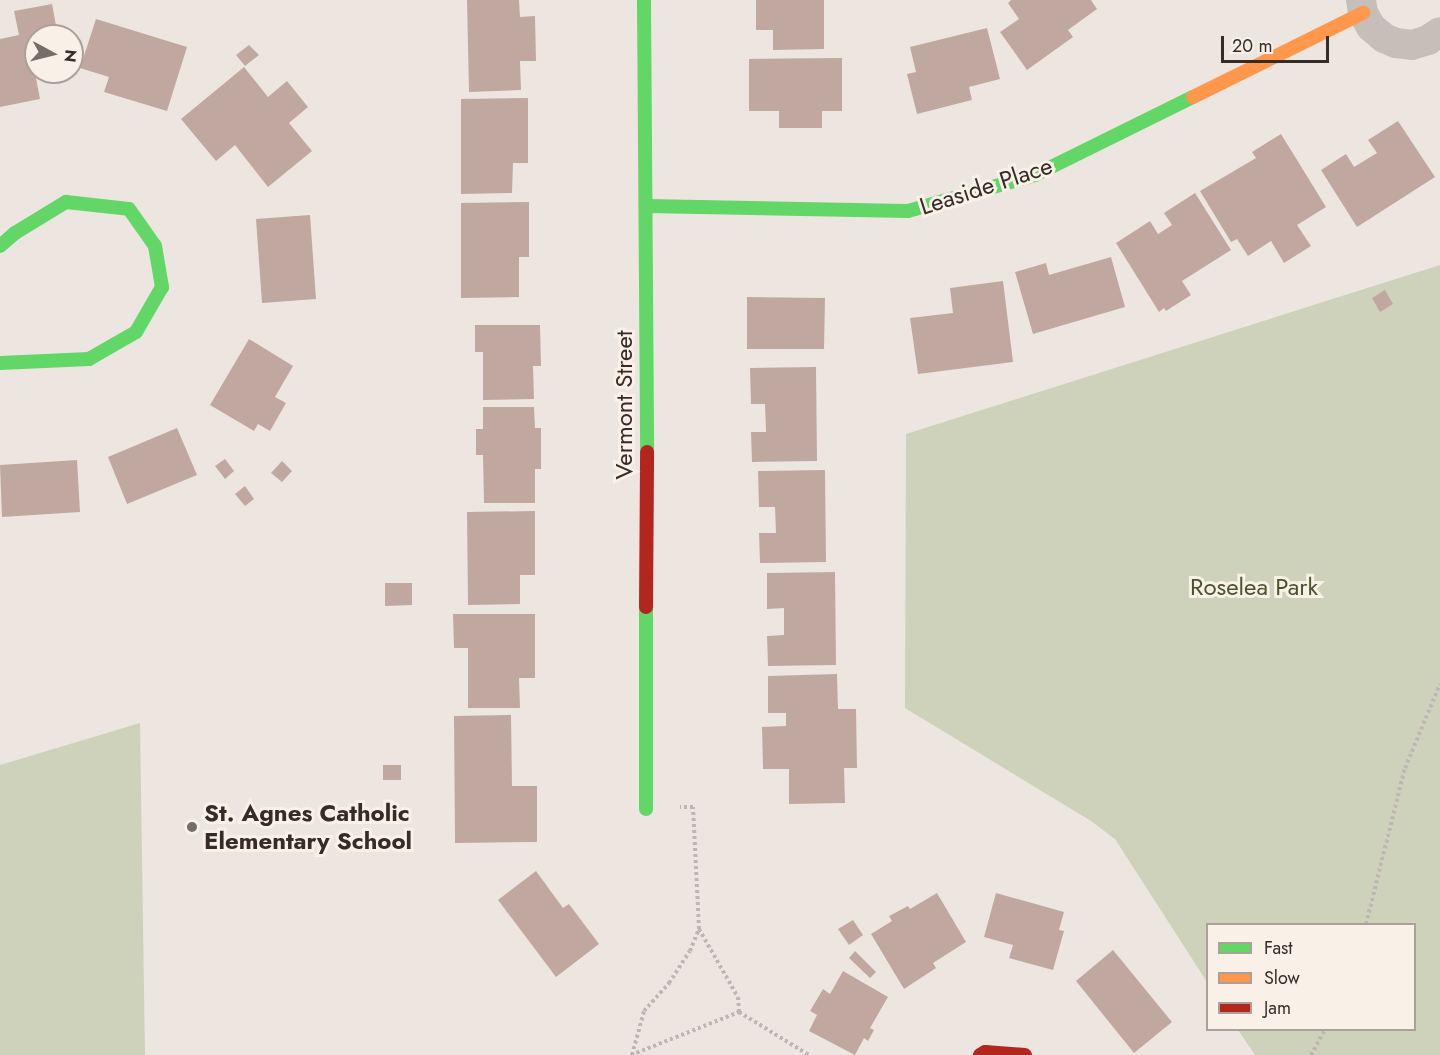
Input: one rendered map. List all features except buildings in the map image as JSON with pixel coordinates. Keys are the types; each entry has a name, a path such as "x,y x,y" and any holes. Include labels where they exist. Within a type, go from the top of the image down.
{"street":[{"name":"Vermont Street","path":"644,0 647,206 646,809"},
{"name":"Leaside Place","path":"647,206 908,212 1035,175 1362,6 1371,27 1384,38 1396,43 1412,45 1428,40 1440,32"},
{"path":"0,246 66,202 129,209 155,246 162,287 136,332 89,359 0,363"},
{"path":"980,1055 985,1052 1025,1055"}],"path":[{"path":"1366,923 1405,768 1440,684"},
{"path":"632,1055 644,1011 669,983 690,951 699,929 693,807 646,809"},
{"path":"699,929 738,997 739,1012"},
{"path":"632,1055 739,1012"},
{"path":"739,1012 809,1055"},
{"path":"1311,1055 1324,1031"}],"green space":[{"name":"Roselea Park","path":"1440,265 1440,1055 1255,1055 1239,1031 1416,1031 1416,923 1206,923 1206,980 1115,839 1091,821 905,708 906,434"},
{"path":"140,723 145,1055 0,1055 0,765"}],"traffic: fast":[{"path":"644,0 647,452"},
{"path":"647,206 908,211 1035,175 1193,97"},
{"path":"0,246 15,233 66,202 129,209 155,246 162,287 136,332 89,359 0,363"},
{"path":"646,607 646,809"}],"traffic: slow":[{"path":"1193,97 1363,13"}],"traffic: jam":[{"path":"646,607 647,452"},
{"path":"980,1055 985,1052 1025,1055"}],"place":[{"name":"St. Agnes Catholic Elementary School","path":"192,827"}]}
